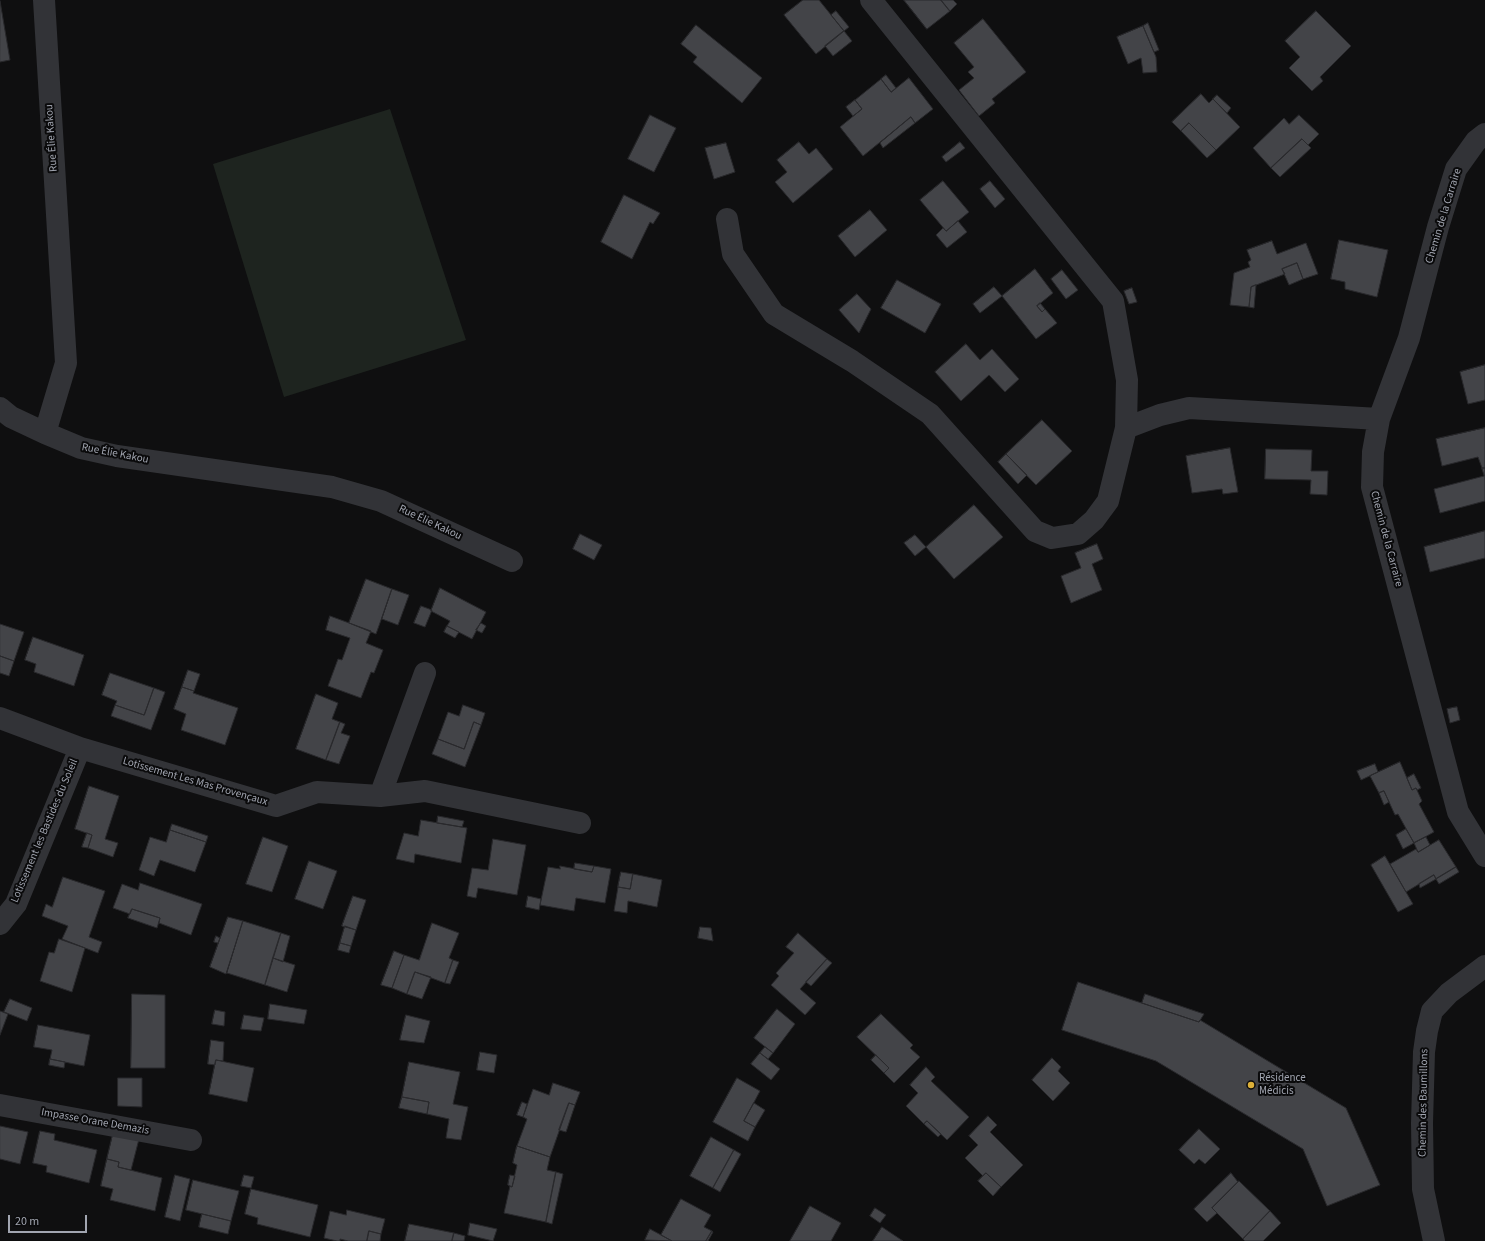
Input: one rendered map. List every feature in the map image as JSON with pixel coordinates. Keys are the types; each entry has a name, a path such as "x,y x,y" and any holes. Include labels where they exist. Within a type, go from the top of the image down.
{"street":[{"name":"Rue Élie Kakou","path":"44,0 66,363 45,433 81,448 117,456 332,487 381,501 512,561"},
{"path":"727,219 733,254 774,314 852,361 930,414 1035,531 1052,538 1078,534 1094,520 1108,501 1126,428 1127,380 1113,301 871,0"},
{"name":"Chemin de la Carraire","path":"1485,134 1476,141 1456,169 1438,227 1409,338 1379,419 1373,452 1372,487 1458,812 1485,856"},
{"path":"0,408 11,417 45,433"},
{"path":"1126,428 1160,415 1189,408 1379,419"},
{"path":"380,796 425,673"},
{"name":"Lotissement les Bastides du Soleil","path":"0,718 80,748 16,904 0,924"},
{"name":"Lotissement Les Mas Provençaux","path":"80,748 276,806 317,792 380,796 425,791 580,823"},
{"name":"Chemin des Baumillons","path":"1434,1241 1424,1189 1422,1123 1424,1052 1427,1031 1432,1011 1449,993 1485,966"},
{"name":"Impasse Orane Demazis","path":"0,1105 191,1140"}],"shaded area":[{"path":"390,109 466,340 284,397 213,164"}],"building":[{"path":"803,0 819,0 844,31 816,54 784,15"},
{"path":"904,0 941,0 950,11 927,29"},
{"path":"941,0 953,0 957,4 950,11"},
{"path":"0,1 10,60 0,62"},
{"path":"836,11 849,27 844,31 831,15"},
{"path":"1316,11 1351,46 1320,77 1323,81 1312,91 1289,68 1300,57 1285,41"},
{"path":"983,19 1026,72 992,99 995,103 979,116 959,90 974,78 968,72 974,67 954,43"},
{"path":"1148,23 1159,50 1154,52 1143,26"},
{"path":"696,25 762,78 742,103 693,62 697,57 681,44"},
{"path":"1143,26 1156,57 1157,72 1143,73 1141,58 1128,64 1117,37"},
{"path":"844,31 852,41 833,56 825,46"},
{"path":"886,75 896,88 891,92 881,79"},
{"path":"909,78 933,109 915,123 911,117 863,156 840,127 862,109 855,100 881,79 891,92"},
{"path":"1201,94 1209,103 1213,99 1240,127 1216,150 1189,123 1181,131 1172,122"},
{"path":"1217,95 1231,108 1227,113 1213,99"},
{"path":"855,100 862,109 853,116 846,107"},
{"path":"650,115 676,128 654,172 628,159"},
{"path":"1299,115 1319,134 1308,145 1302,139 1271,168 1253,148 1284,118 1289,124"},
{"path":"911,117 915,123 883,148 880,143"},
{"path":"1189,123 1216,150 1207,158 1181,131"},
{"path":"1302,139 1311,148 1280,177 1271,168"},
{"path":"799,142 809,154 816,148 833,169 793,203 775,182 787,172 777,160"},
{"path":"960,142 965,148 946,162 942,157"},
{"path":"726,143 735,172 714,179 705,148"},
{"path":"943,181 969,212 946,231 920,200"},
{"path":"990,181 1005,199 995,208 980,189"},
{"path":"624,195 660,213 653,224 650,222 632,259 601,242"},
{"path":"870,210 887,230 855,257 838,236"},
{"path":"958,221 967,232 947,248 936,235 943,228 946,231"},
{"path":"1339,240 1388,250 1377,297 1345,289 1345,282 1331,279"},
{"path":"1272,241 1277,254 1306,243 1318,274 1303,279 1297,263 1282,269 1285,274 1251,287 1249,307 1230,305 1234,273 1250,267 1248,262 1251,260 1247,250"},
{"path":"1297,263 1303,279 1289,285 1282,269"},
{"path":"1035,269 1053,293 1037,306 1042,312 1045,309 1057,323 1036,339 1002,296"},
{"path":"1062,270 1078,290 1066,299 1051,279"},
{"path":"897,280 941,304 925,333 881,308"},
{"path":"1256,285 1254,308 1249,307 1251,287"},
{"path":"994,287 1002,296 980,313 973,304"},
{"path":"1132,288 1137,302 1129,304 1124,291"},
{"path":"857,294 871,309 859,333 839,310"},
{"path":"1040,303 1045,309 1042,312 1037,306"},
{"path":"966,344 980,360 992,349 1019,379 1005,392 989,375 961,401 935,372"},
{"path":"1485,365 1485,400 1468,404 1460,372"},
{"path":"1042,420 1072,451 1036,485 1006,454"},
{"path":"1485,428 1485,468 1482,468 1478,457 1442,466 1436,439"},
{"path":"1230,448 1238,492 1223,494 1222,489 1192,493 1186,456"},
{"path":"1266,449 1312,450 1311,471 1328,471 1327,495 1310,494 1311,480 1265,479"},
{"path":"1006,454 1027,475 1018,484 998,462"},
{"path":"1482,468 1485,468 1485,501 1440,513 1434,489 1484,476"},
{"path":"974,505 1003,537 954,579 926,547"},
{"path":"1485,531 1485,558 1430,572 1424,547"},
{"path":"580,534 602,545 594,560 573,549"},
{"path":"915,535 926,547 915,556 904,543"},
{"path":"1097,544 1103,559 1092,564 1102,590 1071,603 1061,576 1081,568 1075,553"},
{"path":"366,579 392,589 376,634 349,623"},
{"path":"440,588 486,612 472,639 447,626 450,621 431,611"},
{"path":"392,589 409,595 398,625 382,619"},
{"path":"421,606 432,610 425,627 414,623"},
{"path":"330,616 371,631 366,643 383,650 374,673 371,672 361,698 328,686 338,659 342,660 350,638 326,630"},
{"path":"481,623 486,626 482,633 476,630"},
{"path":"0,624 24,632 14,661 0,656"},
{"path":"447,626 459,632 455,638 444,632"},
{"path":"33,637 84,655 74,686 34,672 36,664 25,660"},
{"path":"0,656 14,661 9,676 0,673"},
{"path":"188,670 200,674 194,691 182,687"},
{"path":"110,673 154,688 144,715 115,705 117,701 102,695"},
{"path":"182,687 194,691 193,693 238,708 225,745 181,730 186,714 174,709"},
{"path":"154,688 165,692 151,730 111,716 115,705 144,715"},
{"path":"316,694 338,703 332,719 340,722 326,760 296,749"},
{"path":"463,705 485,713 481,725 474,722 464,749 438,739 448,712 459,716"},
{"path":"1457,707 1460,720 1450,723 1447,709"},
{"path":"340,722 345,724 341,733 350,736 339,764 326,760"},
{"path":"474,722 481,725 465,767 432,754 438,739 464,749"},
{"path":"1400,762 1412,790 1416,788 1422,801 1419,804 1434,832 1414,843 1398,814 1395,815 1384,791 1379,793 1370,776"},
{"path":"1375,764 1378,772 1361,780 1357,771"},
{"path":"1414,774 1421,788 1417,790 1416,788 1412,790 1407,778"},
{"path":"89,786 119,796 105,839 118,843 113,857 88,848 92,835 75,829"},
{"path":"1384,791 1389,802 1384,805 1379,793"},
{"path":"438,816 464,821 462,827 437,823"},
{"path":"421,820 467,828 461,863 415,854 414,863 396,859 404,833 418,836"},
{"path":"172,824 208,836 206,842 170,830"},
{"path":"1406,829 1414,843 1403,849 1396,835"},
{"path":"170,830 206,842 195,872 160,860 154,876 139,870 150,837 166,842"},
{"path":"87,833 92,835 88,848 82,847"},
{"path":"263,837 288,846 272,892 246,884"},
{"path":"1426,837 1430,845 1418,852 1414,843"},
{"path":"493,839 526,845 517,895 478,888 476,898 467,896 472,868 488,870"},
{"path":"1439,840 1456,867 1436,879 1434,875 1406,892 1390,864 1416,849 1418,852"},
{"path":"1385,856 1413,904 1398,912 1371,865"},
{"path":"309,861 337,871 323,909 295,899"},
{"path":"575,863 594,866 592,872 574,869"},
{"path":"560,866 592,872 594,866 611,869 605,903 576,898 574,911 540,905 548,867 560,869"},
{"path":"1456,867 1459,872 1439,884 1436,879"},
{"path":"621,872 633,874 630,889 618,887"},
{"path":"633,874 662,880 657,907 628,901 627,913 614,911 618,887 630,889"},
{"path":"1434,875 1436,879 1420,888 1419,884"},
{"path":"63,877 105,891 89,937 102,942 98,953 62,939 68,926 42,916 46,904 52,907"},
{"path":"140,883 202,904 191,935 159,923 160,918 132,909 130,914 113,908 122,884 138,890"},
{"path":"353,896 366,900 356,930 342,926"},
{"path":"528,896 541,899 539,910 526,907"},
{"path":"132,909 160,918 157,928 128,918"},
{"path":"228,917 243,921 226,974 210,967"},
{"path":"243,921 281,933 265,985 227,973"},
{"path":"432,923 459,933 449,958 453,960 445,983 415,972 407,994 392,988 404,955 419,960"},
{"path":"345,926 356,930 351,946 340,943"},
{"path":"700,927 711,928 713,941 698,938"},
{"path":"281,933 290,936 283,962 273,958"},
{"path":"798,933 827,959 800,989 816,1003 805,1015 771,985 779,976 776,973 794,953 786,947"},
{"path":"216,936 220,938 218,943 214,942"},
{"path":"59,939 85,948 72,992 40,981 49,952 54,953"},
{"path":"340,943 351,946 349,953 338,950"},
{"path":"394,951 404,955 392,988 381,985"},
{"path":"273,958 295,965 287,992 265,985"},
{"path":"827,959 832,963 811,986 806,982"},
{"path":"453,960 459,962 450,984 445,983"},
{"path":"415,972 431,977 422,999 407,994"},
{"name":"Résidence Médicis","path":"1078,982 1199,1022 1200,1020 1346,1108 1380,1185 1327,1206 1303,1149 1156,1061 1062,1030"},
{"path":"132,994 165,995 165,1068 131,1068"},
{"path":"1145,994 1204,1014 1199,1022 1142,1003"},
{"path":"10,999 32,1008 27,1021 4,1012"},
{"path":"270,1004 307,1010 304,1024 268,1019"},
{"path":"777,1009 795,1024 773,1053 754,1038"},
{"path":"215,1010 225,1012 224,1026 212,1024"},
{"path":"0,1011 8,1014 0,1035"},
{"path":"881,1014 913,1045 910,1048 920,1057 894,1083 884,1073 889,1068 857,1037"},
{"path":"244,1015 264,1018 261,1031 241,1029"},
{"path":"406,1015 430,1021 424,1043 400,1040"},
{"path":"38,1025 90,1035 84,1066 50,1059 52,1050 34,1047"},
{"path":"211,1040 224,1042 223,1061 216,1060 215,1065 208,1064"},
{"path":"765,1047 773,1053 768,1059 760,1053"},
{"path":"480,1052 497,1055 494,1073 477,1070"},
{"path":"760,1053 780,1069 771,1080 751,1064"},
{"path":"876,1055 889,1068 884,1073 871,1060"},
{"path":"1052,1058 1061,1067 1058,1071 1070,1083 1053,1101 1032,1080"},
{"path":"50,1059 65,1062 64,1068 49,1065"},
{"path":"216,1060 254,1068 247,1102 209,1094"},
{"path":"409,1062 460,1072 453,1104 468,1107 461,1140 446,1138 449,1119 427,1114 429,1102 402,1097"},
{"path":"926,1067 935,1077 931,1081 969,1117 947,1140 927,1121 924,1124 906,1106 918,1093 910,1085"},
{"path":"118,1078 142,1078 142,1107 118,1106"},
{"path":"737,1078 760,1091 744,1121 755,1127 748,1141 713,1122"},
{"path":"553,1083 580,1092 575,1105 569,1103 550,1157 517,1146 527,1119 523,1117 533,1089 549,1095"},
{"path":"402,1097 429,1102 427,1114 399,1108"},
{"path":"522,1102 527,1104 523,1117 517,1115"},
{"path":"569,1103 575,1105 566,1132 559,1130"},
{"path":"754,1103 765,1110 755,1127 744,1121"},
{"path":"988,1116 997,1125 990,1132 1023,1165 1001,1187 986,1173 983,1176 965,1158 978,1145 969,1136"},
{"path":"927,1121 941,1134 938,1137 924,1124"},
{"path":"0,1126 28,1132 20,1164 0,1159"},
{"path":"1199,1129 1220,1149 1205,1164 1199,1159 1194,1164 1179,1150"},
{"path":"40,1131 55,1134 54,1140 97,1150 89,1183 46,1172 47,1166 33,1163"},
{"path":"113,1134 139,1139 131,1170 118,1167 119,1162 107,1159"},
{"path":"711,1137 734,1150 713,1188 690,1176"},
{"path":"517,1146 550,1157 547,1170 556,1172 546,1222 504,1213 510,1186 512,1187 517,1165 513,1163"},
{"path":"734,1150 741,1154 720,1192 713,1188"},
{"path":"107,1159 119,1162 118,1167 162,1178 155,1211 110,1200 113,1189 101,1186"},
{"path":"556,1172 563,1174 552,1224 546,1222"},
{"path":"986,1173 1001,1187 993,1196 978,1181"},
{"path":"1231,1173 1238,1182 1212,1208 1217,1213 1207,1222 1194,1209"},
{"path":"175,1175 190,1179 180,1221 165,1217"},
{"path":"244,1175 254,1177 251,1188 241,1186"},
{"path":"510,1175 515,1176 512,1187 508,1185"},
{"path":"193,1180 239,1191 231,1221 186,1210"},
{"path":"1239,1181 1270,1211 1243,1239 1212,1208"},
{"path":"251,1189 318,1205 310,1237 257,1224 258,1218 245,1214"},
{"path":"681,1199 711,1215 704,1227 712,1231 706,1241 672,1241 661,1235"},
{"path":"810,1206 841,1223 831,1241 790,1241"},
{"path":"875,1208 886,1215 880,1223 870,1216"},
{"path":"347,1210 385,1219 381,1234 369,1231 367,1241 348,1241 340,1239 340,1241 337,1241 324,1238 330,1211 346,1215"},
{"path":"1270,1211 1281,1223 1263,1241 1245,1241 1243,1239"},
{"path":"202,1214 231,1221 228,1234 199,1227"},
{"path":"470,1223 497,1229 493,1241 468,1235"},
{"path":"409,1224 454,1233 452,1241 405,1241"},
{"path":"882,1227 903,1241 873,1241"},
{"path":"650,1229 672,1241 645,1240"},
{"path":"369,1231 381,1234 380,1241 367,1241"},
{"path":"712,1231 713,1232 708,1241 706,1241"},
{"path":"454,1233 465,1236 464,1241 452,1241"}],"place":[{"name":"Résidence Médicis","path":"1251,1085"}]}
